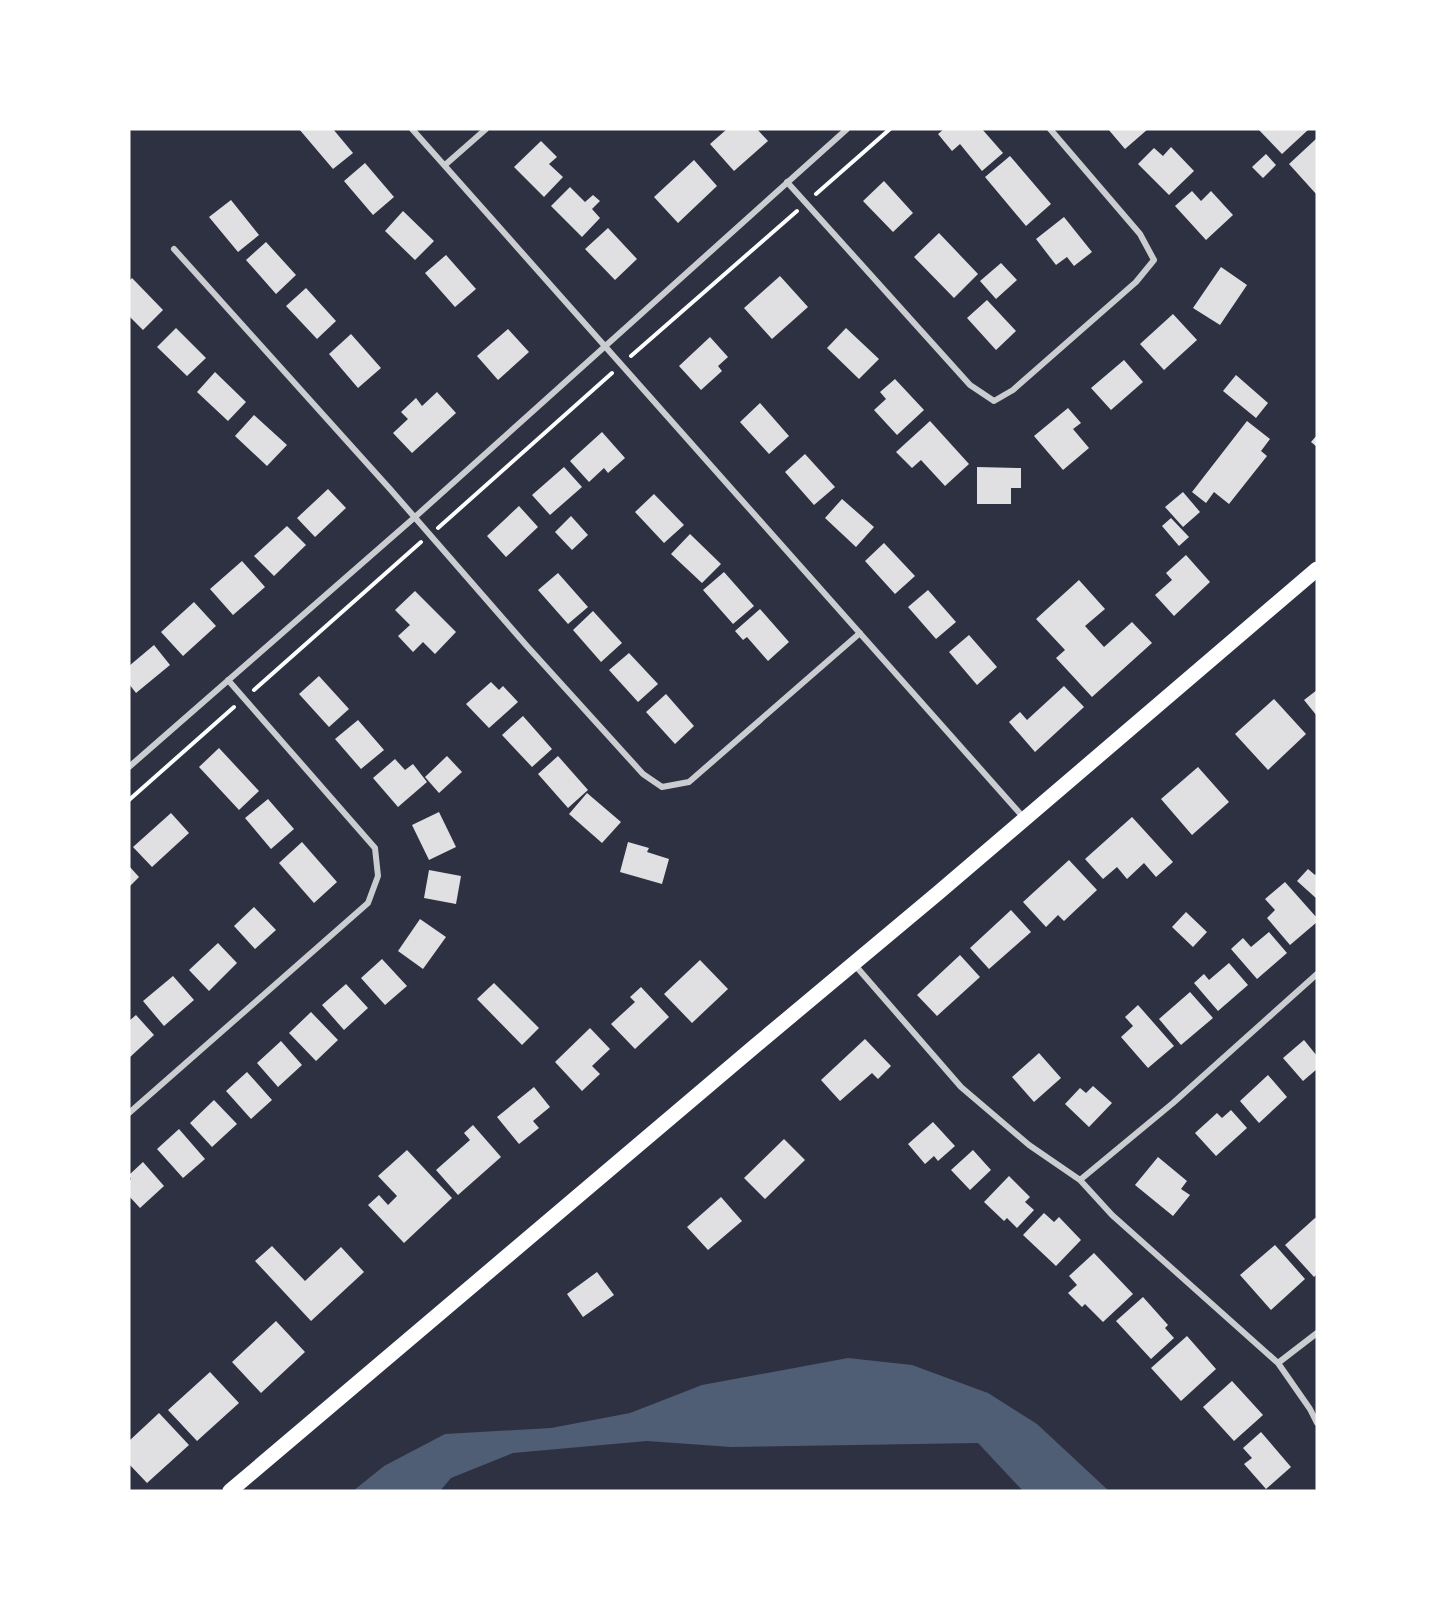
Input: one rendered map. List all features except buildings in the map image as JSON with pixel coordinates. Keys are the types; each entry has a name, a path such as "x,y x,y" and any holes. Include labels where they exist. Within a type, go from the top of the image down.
{"main road":[{"path":"230,1491 1317,569"}],"street":[{"path":"411,129 1025,819"},
{"path":"445,165 486,129"},
{"path":"129,767 415,517 847,129"},
{"path":"787,182 970,385 994,401 1013,390 1136,282 1154,260 1140,234 1050,129"},
{"path":"174,249 643,774 662,787 689,782 860,633"},
{"path":"129,1113 368,903 378,876 375,848 228,680"},
{"path":"854,963 962,1087 1029,1145 1080,1180 1112,1215 1278,1363 1317,1423"},
{"path":"1080,1180 1173,1103 1317,974"},
{"path":"1278,1363 1317,1332"},
{"path":"1310,1409 1317,1403"}],"path":[{"path":"821,189 890,129"},
{"path":"639,350 789,217"},
{"path":"443,523 608,377"},
{"path":"258,686 416,547"},
{"path":"129,800 229,712"}],"water":[{"path":"848,1358 912,1365 988,1393 1037,1424 1109,1491 1023,1491 978,1443 731,1447 647,1441 513,1453 451,1478 440,1491 353,1491 384,1466 445,1434 551,1428 630,1413 702,1385"}]}
